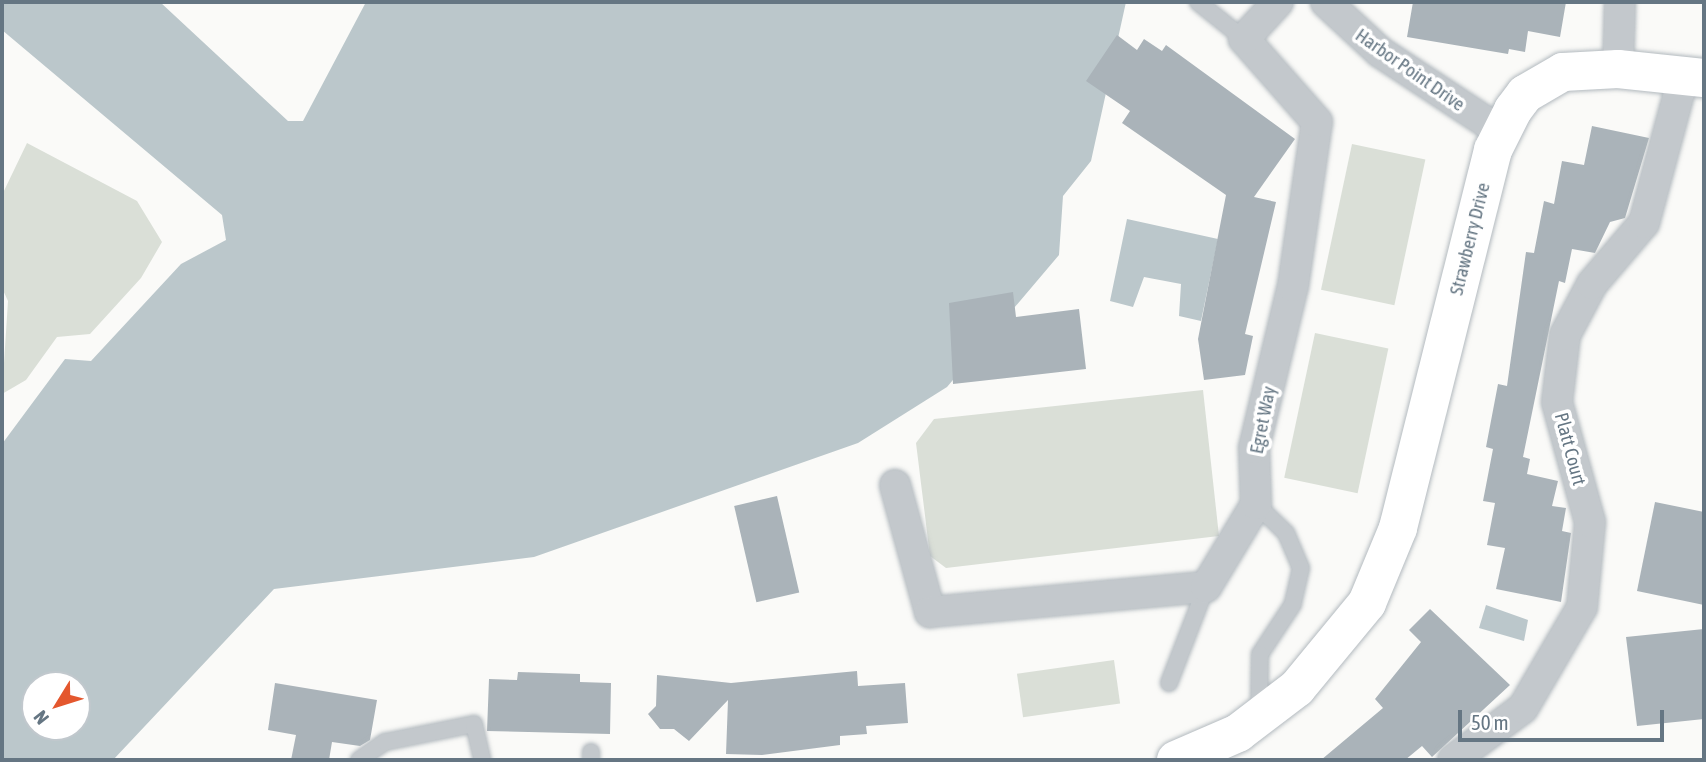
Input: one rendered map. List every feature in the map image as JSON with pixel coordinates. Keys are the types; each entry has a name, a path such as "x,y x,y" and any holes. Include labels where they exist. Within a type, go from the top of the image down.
{"street":[{"path":"1244,39 1278,2"},
{"name":"Harbor Point Drive","path":"1326,2 1380,51 1500,131"},
{"path":"1618,69 1620,2"},
{"name":"Egret Way","path":"1244,39 1317,121 1293,286 1254,448 1256,504"},
{"name":"Strawberry Drive","path":"1175,760 1258,719 1323,662 1367,603 1409,488 1500,131 1542,82 1563,72 1618,69 1694,77"},
{"name":"Platt Court","path":"1453,760 1523,708 1582,607 1590,522 1557,402 1565,335 1592,284 1644,223 1694,77"},
{"path":"895,485 930,612 1206,587 1256,504"}],"lane":[{"path":"1198,2 1244,39"},
{"path":"1256,504 1286,533 1301,568 1293,604 1260,654 1258,719"},
{"path":"1169,683 1206,587"},
{"path":"359,760 385,742 474,724 482,760"}],"shaded area":[{"path":"2,2 160,2 288,121 303,121 366,2 1126,2 1091,161 1063,196 1059,255 947,387 858,443 534,557 274,589 113,760 2,760 2,444 65,359 91,361 181,264 226,240 222,215 2,30"},
{"path":"27,143 137,201 162,242 141,278 90,334 57,337 26,380 2,394 8,301 2,288 2,195"},
{"path":"1352,144 1425,160 1394,305 1321,290"},
{"path":"1127,219 1218,239 1201,321 1179,316 1181,284 1144,277 1133,307 1110,301"},
{"path":"1315,333 1388,349 1358,493 1284,478"},
{"path":"1203,390 1219,536 946,568 930,556 916,443 934,419"},
{"path":"1486,605 1528,620 1524,641 1479,628"},
{"path":"1114,660 1120,704 1023,717 1017,674"}],"building":[{"path":"1413,2 1566,2 1560,37 1528,31 1525,52 1509,49 1508,54 1407,37"},
{"path":"1117,35 1137,50 1144,39 1162,51 1166,45 1295,139 1254,197 1276,202 1245,334 1253,336 1245,375 1204,380 1198,339 1226,195 1122,123 1130,111 1086,81"},
{"path":"1592,126 1649,138 1625,218 1610,222 1595,253 1572,249 1565,283 1559,281 1523,457 1530,459 1527,474 1558,481 1552,506 1566,508 1562,531 1571,533 1561,602 1496,589 1505,548 1487,545 1495,503 1483,501 1493,449 1486,447 1498,384 1507,386 1526,252 1534,253 1544,201 1554,204 1562,161 1584,165"},
{"path":"1013,292 1016,317 1079,309 1086,369 953,384 949,303"},
{"path":"777,496 799,592 756,602 734,506"},
{"path":"1655,502 1704,512 1704,605 1637,591"},
{"path":"1430,609 1510,685 1432,757 1422,746 1405,760 1321,760 1383,708 1375,699 1421,642 1409,630"},
{"path":"1704,629 1704,719 1637,726 1626,637"},
{"path":"857,671 858,686 905,683 908,723 866,726 867,734 840,736 840,745 762,755 726,754 728,700 689,741 674,729 660,729 648,714 656,706 657,675 731,683"},
{"path":"518,672 580,674 580,682 611,683 610,734 487,731 489,679 517,680"},
{"path":"275,683 377,700 370,740 360,746 332,742 329,760 291,760 296,735 268,730"}]}
